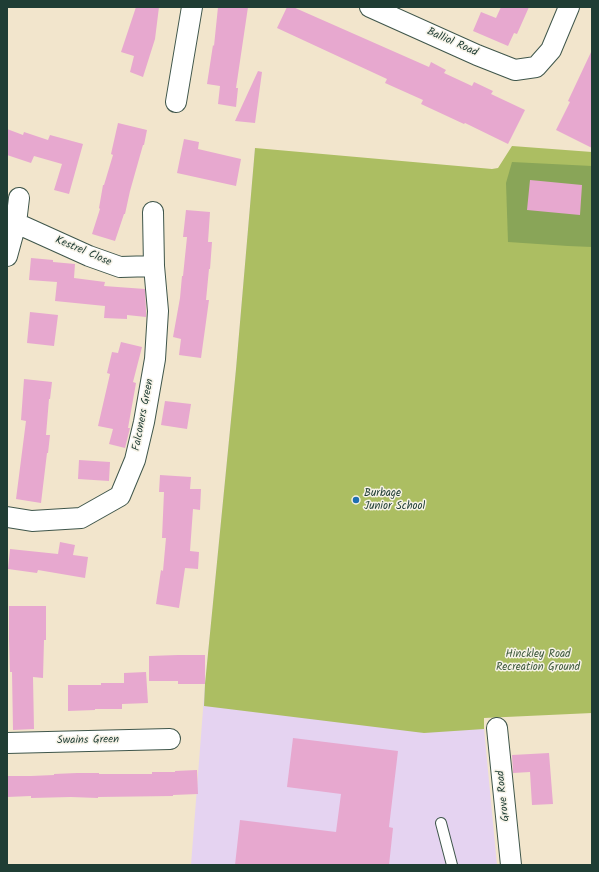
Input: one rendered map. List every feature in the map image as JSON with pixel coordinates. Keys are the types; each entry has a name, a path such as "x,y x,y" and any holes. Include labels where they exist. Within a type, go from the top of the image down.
{"street":[{"path":"176,102 192,7"},
{"name":"Balliol Road","path":"370,7 477,55 515,70 536,67 551,50 569,7"},
{"path":"7,256 16,223 19,198"},
{"name":"Falconers Green","path":"7,517 32,521 81,518 120,496 135,460 144,422 155,359 158,311 154,266 153,212"},
{"name":"Kestrel Close","path":"16,223 89,256 120,267 154,266"},
{"name":"Grove Road","path":"497,728 510,865"},
{"name":"Swains Green","path":"7,743 170,739"}],"lane":[{"path":"441,823 452,865"}],"shaded area":[{"name":"Burbage Junior School","path":"255,148 483,718 497,865 191,865 205,684 236,369"}],"green space":[{"name":"Burbage Junior School","path":"512,146 592,152 592,713 484,718 484,729 424,733 204,706 255,148 492,169 498,168"},
{"path":"512,162 592,166 592,247 508,242 506,183"}],"building":[{"path":"136,7 159,7 155,39 143,77 130,72 134,56 121,52"},
{"path":"218,7 248,7 236,88 238,88 236,107 218,104 220,86 207,84 213,45 214,46"},
{"path":"287,7 293,7 429,67 431,62 446,70 444,73 472,86 474,82 493,91 491,94 525,110 508,144 421,104 423,100 385,83 387,79 277,28"},
{"path":"501,7 529,7 517,34 514,33 508,46 473,31 481,12 496,18"},
{"path":"592,50 592,148 556,130 570,102 568,101"},
{"path":"258,71 262,72 255,123 235,121"},
{"path":"118,123 147,130 125,214 115,241 92,234 100,209 103,185 113,155 111,154"},
{"path":"7,129 23,135 24,132 48,140 50,135 83,144 69,194 54,190 62,164 34,156 31,163 7,155"},
{"path":"184,139 199,142 198,149 241,159 236,186 177,173"},
{"path":"530,180 582,185 580,215 527,210"},
{"path":"186,210 210,212 208,242 212,242 206,300 209,300 201,358 179,355 181,339 173,337 180,298 187,237 183,237"},
{"path":"31,258 75,264 74,278 105,282 104,286 145,289 146,317 127,315 127,319 104,318 105,306 55,301 57,282 29,280"},
{"path":"30,312 58,315 54,346 27,343"},
{"path":"121,342 142,347 133,382 136,383 128,428 130,428 125,448 109,444 113,429 98,426 110,374 107,373 112,352 118,353"},
{"path":"24,379 52,382 46,435 50,435 41,503 16,499 26,421 21,420"},
{"path":"165,401 191,404 187,429 161,425"},
{"path":"79,460 110,462 109,481 78,479"},
{"path":"160,475 191,477 190,489 201,489 200,510 193,509 190,551 199,552 198,569 185,568 179,608 156,604 161,570 163,571 166,538 162,538 164,492 159,492"},
{"path":"60,542 75,545 73,555 88,557 85,578 38,570 37,573 8,569 10,549 58,554"},
{"path":"9,606 46,606 46,640 44,640 43,678 33,677 34,729 13,730"},
{"path":"205,655 205,684 178,684 178,681 149,681 149,656"},
{"path":"146,672 148,703 122,704 122,709 68,711 68,685 124,683 124,673"},
{"path":"293,738 398,751 389,827 393,828 389,865 235,865 240,820 336,832 341,794 287,787"},
{"path":"549,753 553,804 532,805 530,772 513,773 512,755"},
{"path":"197,770 198,794 98,798 31,798 31,796 7,797 7,776 77,773 152,774 152,772"}],"place":[{"name":"Burbage Junior School","path":"356,500"}],"park label":[{"name":"Hinckley Road Recreation Ground","path":"538,661"}]}
